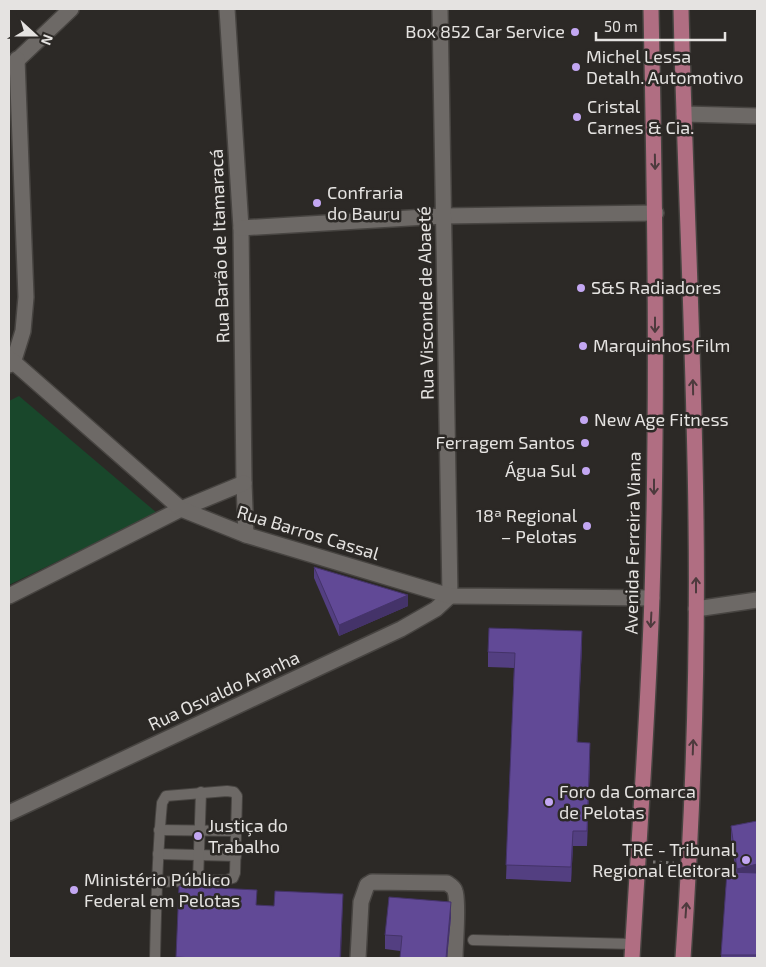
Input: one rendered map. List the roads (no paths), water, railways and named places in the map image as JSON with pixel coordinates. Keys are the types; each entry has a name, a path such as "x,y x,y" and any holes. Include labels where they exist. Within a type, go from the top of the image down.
{"main road":[{"name":"Avenida Ferreira Viana","path":"632,951 652,598 656,214 651,9"},
{"path":"681,9 688,192 696,610 690,864 683,958"}],"street":[{"path":"10,362 23,331 26,297 13,64 71,9"},
{"name":"Rua Barão de Itamaracá","path":"227,9 242,228 246,535"},
{"name":"Rua Visconde de Abaeté","path":"440,9 450,596"},
{"path":"684,114 757,116"},
{"path":"242,228 443,216 656,214"},
{"name":"Rua Barros Cassal","path":"10,362 181,509 246,535 450,596 652,598"},
{"path":"9,596 181,509 244,483"},
{"name":"Rua Osvaldo Aranha","path":"9,813 401,629 436,609 450,596"},
{"path":"696,610 757,600"},
{"path":"358,958 361,902 367,885 372,882 409,882 447,883 456,891 455,958"}],"lane":[{"path":"198,881 201,792"},
{"path":"155,958 157,882 159,830 162,803 166,796 201,792 234,792 237,796 236,856 235,873 232,878 226,880 157,882"},
{"path":"159,830 236,831"},
{"path":"158,854 236,856"},
{"path":"473,940 632,951"}],"place":[{"name":"Box 852 Car Service","path":"575,32"},
{"name":"Michel Lessa Detalh. Automotivo","path":"576,67"},
{"name":"Cristal Carnes & Cia.","path":"577,117"},
{"name":"Confraria do Bauru","path":"317,203"},
{"name":"S&S Radiadores","path":"581,288"},
{"name":"Marquinhos Film","path":"583,346"},
{"name":"New Age Fitness","path":"584,420"},
{"name":"Ferragem Santos","path":"585,443"},
{"name":"Água Sul","path":"586,471"},
{"name":"18ª Regional – Pelotas","path":"587,526"},
{"name":"Foro da Comarca de Pelotas","path":"549,802"},
{"name":"Justiça do Trabalho","path":"198,836"},
{"name":"TRE - Tribunal Regional Eleitoral","path":"746,860"},
{"name":"Ministério Público Federal em Pelotas","path":"74,890"}]}
